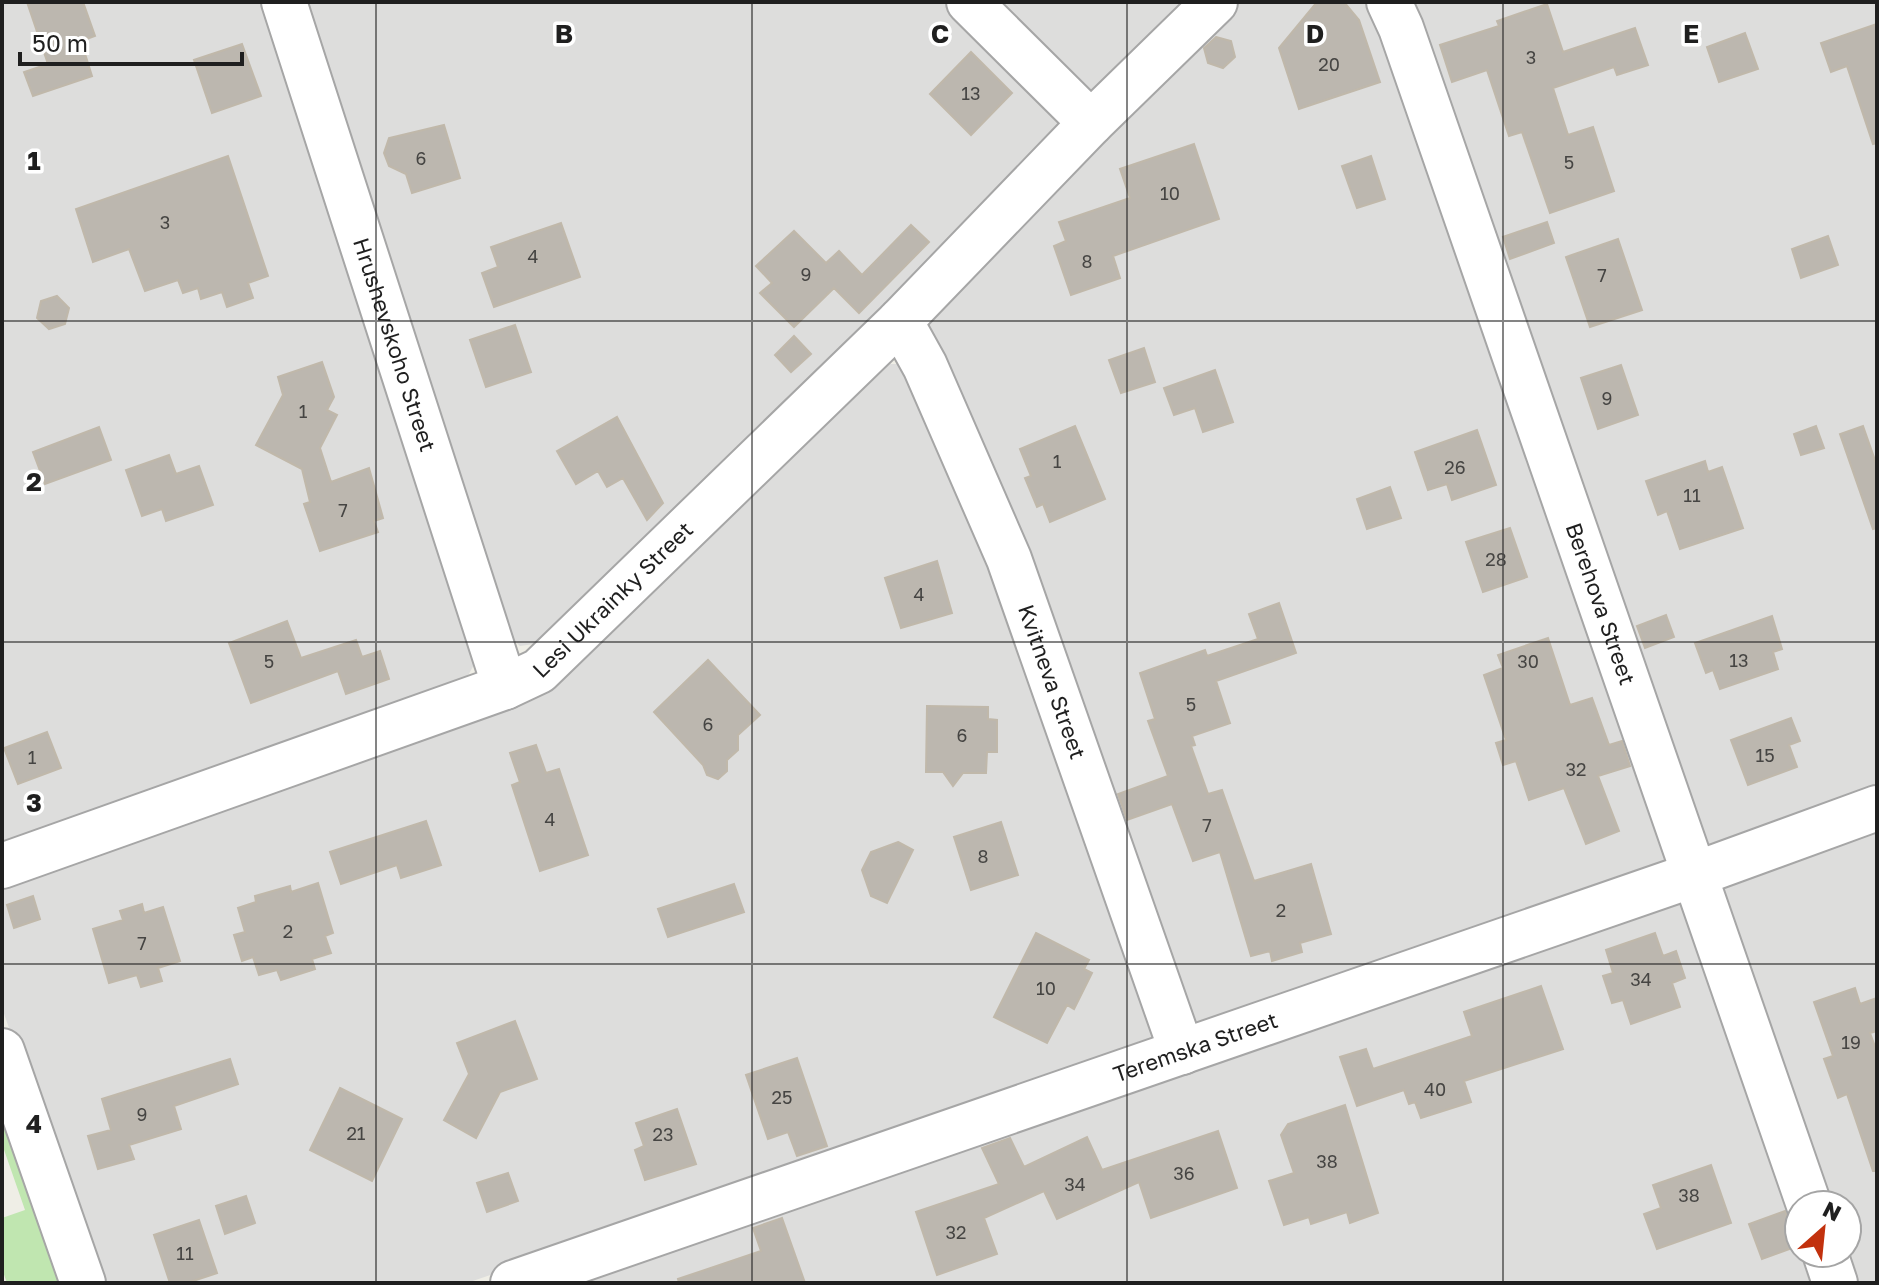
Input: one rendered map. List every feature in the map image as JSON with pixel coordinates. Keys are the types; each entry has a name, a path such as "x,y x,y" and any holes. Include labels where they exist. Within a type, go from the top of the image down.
{"street":[{"name":"Hrushevskoho Street","path":"284,2 505,687"},
{"path":"969,2 1091,123"},
{"name":"Lesi Ukrainky Street","path":"2,866 505,687 539,671 900,321 1091,123 1215,2"},
{"name":"Berehova Street","path":"1389,2 1401,28 1804,1189"},
{"name":"Kvitneva Street","path":"900,321 931,379 1009,559 1182,1052"},
{"name":"Teremska Street","path":"513,1283 1696,874 1877,808"},
{"path":"2,1051 83,1283"}],"shaded area":[{"path":"2,2 268,2 475,663 466,679 2,847"},
{"path":"299,2 948,2 1052,105 1060,123 1052,142 907,290 534,644 520,646 508,635"},
{"path":"988,2 1186,2 1098,89 1088,94"},
{"path":"1233,2 1376,2 1673,863 1191,1029 926,342 926,314"},
{"path":"1401,2 1877,2 1877,792 1703,852"},
{"path":"890,364 900,364 944,435 1157,1037 1148,1049 467,1283 98,1283 2,1008 2,877 575,665"},
{"path":"1877,821 1877,1283 1847,1283 1847,1269 1863,1269 1863,1189 1815,1189 1716,901 1726,876"},
{"path":"1663,897 1687,903 1792,1189 1783,1189 1783,1269 1820,1269 1825,1283 553,1283"}],"green space":[{"path":"11,1119 68,1283 7,1283 2,1269 2,1218 25,1210 2,1144 2,1122"}],"building":[{"path":"27,2 83,2 95,36 81,41 92,76 33,96 24,72 48,64"},
{"path":"1317,2 1344,2 1359,20 1380,82 1299,109 1279,48"},
{"path":"1547,4 1563,52 1635,28 1648,65 1617,75 1614,67 1553,88 1568,135 1593,127 1614,191 1550,213 1522,132 1509,136 1487,70 1452,82 1440,45 1499,26 1497,21"},
{"path":"1877,24 1877,143 1873,144 1847,66 1831,72 1821,43"},
{"path":"1745,33 1758,69 1719,82 1707,47"},
{"path":"1216,37 1231,41 1235,57 1223,68 1208,63 1204,48"},
{"path":"242,44 261,96 212,113 194,60"},
{"path":"971,52 1012,93 971,135 930,94"},
{"path":"444,125 460,178 412,193 406,174 389,166 384,153 389,138"},
{"path":"1194,144 1219,219 1113,256 1120,278 1071,295 1054,246 1066,241 1059,222 1130,198 1120,169"},
{"path":"228,156 268,276 248,283 253,298 227,307 222,292 201,299 198,288 183,293 178,280 145,291 129,249 93,262 76,209"},
{"path":"1371,156 1385,199 1357,208 1342,166"},
{"path":"1547,222 1554,243 1510,259 1503,237"},
{"path":"561,223 580,277 494,307 482,273 498,267 491,247"},
{"path":"911,225 929,242 859,313 834,288 794,327 760,293 772,283 756,266 794,231 826,263 839,251 862,275"},
{"path":"1828,236 1838,265 1801,278 1792,249"},
{"path":"1618,239 1642,310 1590,327 1566,257"},
{"path":"57,296 69,308 65,324 49,329 37,318 41,301"},
{"path":"515,325 531,372 486,387 470,340"},
{"path":"794,336 811,354 791,372 775,355"},
{"path":"1144,348 1155,382 1121,393 1109,360"},
{"path":"322,362 334,397 327,410 337,415 320,448 331,482 369,468 383,518 374,521 378,532 320,551 304,504 310,502 302,469 256,445 283,395 278,377"},
{"path":"1621,365 1638,415 1598,429 1581,378"},
{"path":"1215,370 1233,422 1203,432 1195,408 1174,415 1164,388"},
{"path":"617,417 663,503 647,520 623,478 607,487 598,471 576,484 557,451"},
{"path":"1075,426 1105,499 1050,522 1043,504 1037,507 1025,478 1031,476 1020,449"},
{"path":"1816,426 1824,448 1801,455 1794,434"},
{"path":"1863,426 1877,466 1877,528 1873,529 1840,434"},
{"path":"99,427 111,460 45,484 33,452"},
{"path":"1477,430 1496,485 1452,500 1447,484 1428,490 1415,452"},
{"path":"169,455 176,474 199,466 213,505 166,521 162,509 142,516 126,470"},
{"path":"1705,461 1708,472 1722,467 1743,528 1680,549 1667,511 1658,515 1646,481"},
{"path":"1390,487 1401,518 1367,529 1357,499"},
{"path":"1510,528 1527,577 1483,592 1466,542"},
{"path":"937,561 952,613 901,628 885,578"},
{"path":"1279,603 1296,653 1216,681 1230,723 1192,736 1195,745 1191,746 1208,794 1222,790 1254,881 1311,864 1331,934 1300,943 1302,952 1272,961 1270,951 1251,956 1220,852 1193,861 1172,804 1127,820 1118,794 1168,776 1148,721 1155,719 1140,673 1205,650 1207,656 1258,639 1249,614"},
{"path":"1666,615 1674,637 1645,648 1637,626"},
{"path":"1772,616 1782,649 1773,652 1778,669 1720,689 1713,670 1706,673 1695,643"},
{"path":"287,621 301,658 356,640 362,657 380,651 389,679 346,694 338,671 251,703 229,643"},
{"path":"1548,638 1570,705 1592,698 1609,745 1622,741 1630,766 1598,776 1619,831 1586,844 1564,788 1529,800 1516,761 1503,765 1496,743 1506,740 1484,675 1503,668 1498,655"},
{"path":"708,660 760,715 738,735 738,750 727,760 727,771 718,779 707,775 703,765 654,712"},
{"path":"927,706 988,707 988,719 997,720 997,752 987,752 986,773 963,773 953,786 943,772 926,772"},
{"path":"1791,718 1800,741 1789,745 1797,767 1748,785 1731,740"},
{"path":"47,732 61,768 18,784 4,748"},
{"path":"536,745 546,773 559,769 588,855 540,871 512,785 520,782 510,753"},
{"path":"426,821 441,865 401,878 397,865 341,884 330,852"},
{"path":"1001,822 1018,875 971,890 954,837"},
{"path":"898,842 913,850 887,903 871,896 862,870 871,852"},
{"path":"318,883 333,933 325,936 331,953 312,959 315,969 281,980 277,970 259,975 253,957 242,961 234,935 245,932 238,908 256,902 255,896 290,886 291,892"},
{"path":"734,884 744,912 668,937 658,909"},
{"path":"33,896 40,919 14,928 7,905"},
{"path":"142,904 144,913 163,907 180,961 158,968 162,981 141,987 137,975 109,983 93,929 123,920 120,911"},
{"path":"1036,933 1089,960 1084,969 1092,973 1074,1009 1067,1005 1047,1043 994,1017"},
{"path":"1655,933 1663,956 1676,951 1685,978 1672,983 1680,1007 1631,1024 1623,1000 1612,1003 1603,976 1613,973 1606,950"},
{"path":"1541,986 1563,1049 1464,1081 1471,1102 1421,1118 1415,1102 1409,1104 1404,1090 1357,1106 1340,1057 1366,1049 1373,1069 1472,1036 1464,1012"},
{"path":"1855,988 1860,1004 1877,998 1877,1031 1870,1033 1877,1052 1877,1171 1873,1171 1847,1094 1838,1098 1824,1059 1833,1056 1814,1002"},
{"path":"515,1021 537,1079 500,1092 476,1138 444,1120 469,1074 457,1043"},
{"path":"797,1058 827,1146 797,1156 788,1132 768,1139 746,1075"},
{"path":"230,1059 238,1084 174,1106 181,1129 129,1145 134,1159 98,1169 88,1136 111,1130 102,1099"},
{"path":"340,1088 402,1119 372,1181 310,1150"},
{"path":"1345,1105 1378,1213 1350,1223 1347,1212 1311,1224 1309,1217 1284,1225 1269,1181 1294,1173 1281,1135 1288,1124"},
{"path":"677,1109 696,1164 645,1180 635,1150 644,1146 636,1123"},
{"path":"1218,1131 1237,1188 1151,1218 1139,1182 1057,1219 1044,1191 984,1218 997,1254 937,1275 916,1212 999,1184 982,1148 1010,1138 1024,1167 1087,1137 1102,1170"},
{"path":"1711,1165 1731,1223 1657,1249 1644,1214 1661,1208 1653,1185"},
{"path":"508,1173 518,1201 487,1212 477,1183"},
{"path":"246,1196 255,1223 225,1234 216,1206"},
{"path":"1783,1212 1783,1251 1762,1259 1749,1224"},
{"path":"782,1218 805,1283 679,1283 678,1279 761,1251 753,1228"},
{"path":"199,1220 217,1273 187,1283 170,1283 154,1235"}]}
